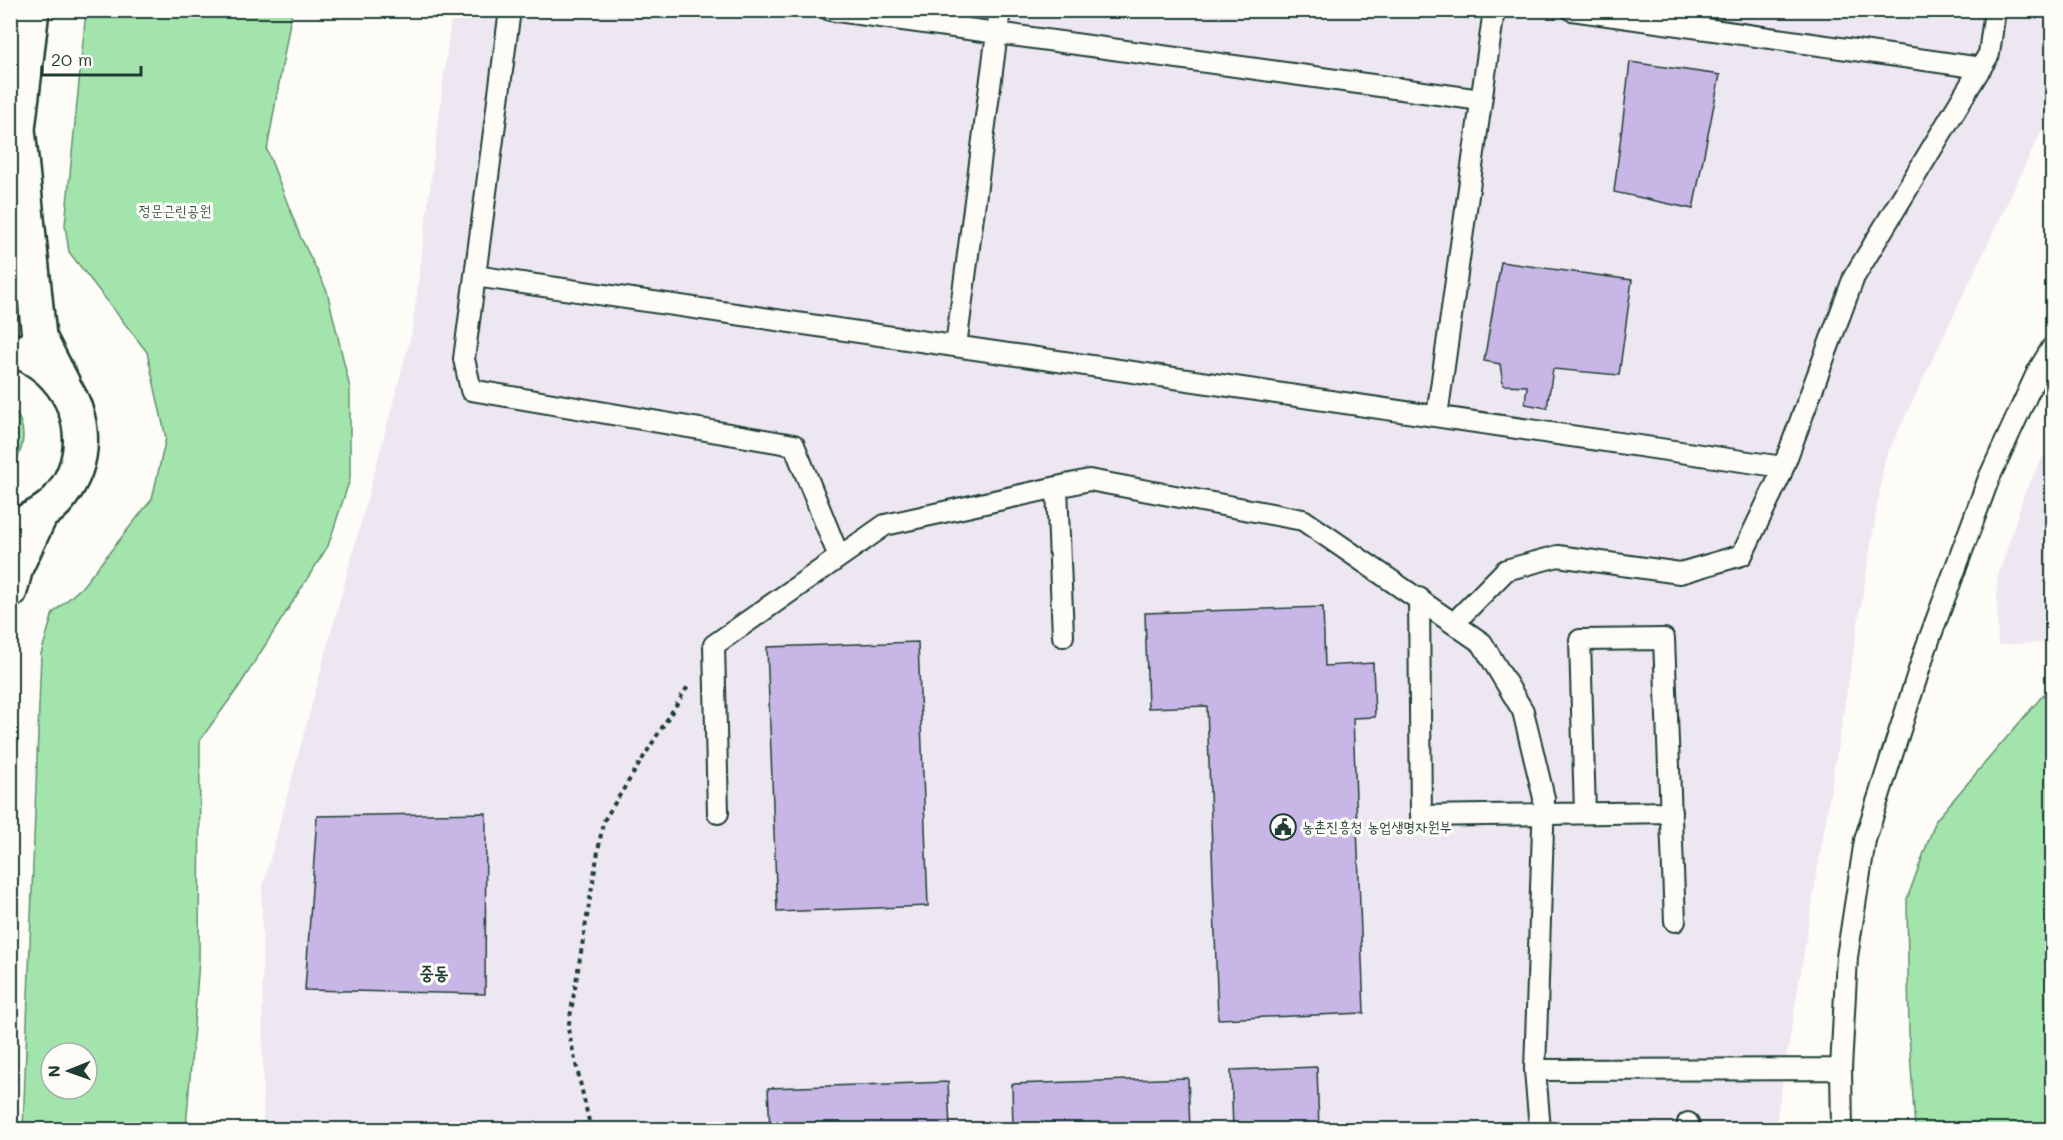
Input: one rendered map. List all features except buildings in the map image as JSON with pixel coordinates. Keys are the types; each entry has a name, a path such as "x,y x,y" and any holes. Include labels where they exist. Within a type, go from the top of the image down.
{"street":[{"path":"10,529 40,516 60,497 75,471 81,441 77,411 39,337 14,139 32,10"},
{"path":"10,350 42,363 63,384"},
{"path":"10,591 16,567 40,516"}],"lane":[{"path":"510,10 464,359 471,390 794,445 839,557"},
{"path":"830,10 1481,100"},
{"path":"956,346 1000,10"},
{"path":"1437,416 1494,10"},
{"path":"1572,10 1981,68"},
{"path":"1454,623 1506,570 1558,556 1680,573 1742,555 1783,467 1854,277 1989,54 1995,10"},
{"path":"475,276 1783,467"},
{"path":"1842,1130 1841,1069 1847,957 1865,840 1926,648 1989,478 2038,371 2052,348"},
{"path":"718,813 714,645 885,525 1089,480 1303,520 1482,643 1523,711 1544,798 1535,1070 1540,1130"},
{"path":"1057,487 1063,636"},
{"path":"1419,598 1421,816 1671,812"},
{"path":"1585,813 1580,640 1664,639 1675,921"},
{"path":"1535,1070 1841,1069"}],"path":[{"path":"591,1130 568,1029 603,822 714,645"}],"shaded area":[{"path":"452,11 2052,11 2052,109 1885,459 1775,1129 263,1129 262,889 412,332"},
{"path":"2052,439 2052,642 1998,645 1997,580 2024,494"}],"green space":[{"name":"정문근린공원","path":"86,11 292,11 267,150 300,236 327,291 350,388 350,479 328,546 238,688 200,740 199,960 186,1129 23,1129 41,654 53,613 82,587 152,499 166,438 147,352 69,252 65,225"},
{"path":"11,407 20,421 23,436 20,452 11,466"},
{"path":"2052,687 2052,1129 1915,1129 1909,1034 1907,899 1936,820"}],"place":[{"name":"농촌진흥청 농업생명자원부","path":"1283,827"}],"district":[{"name":"중동","path":"434,973"}]}
